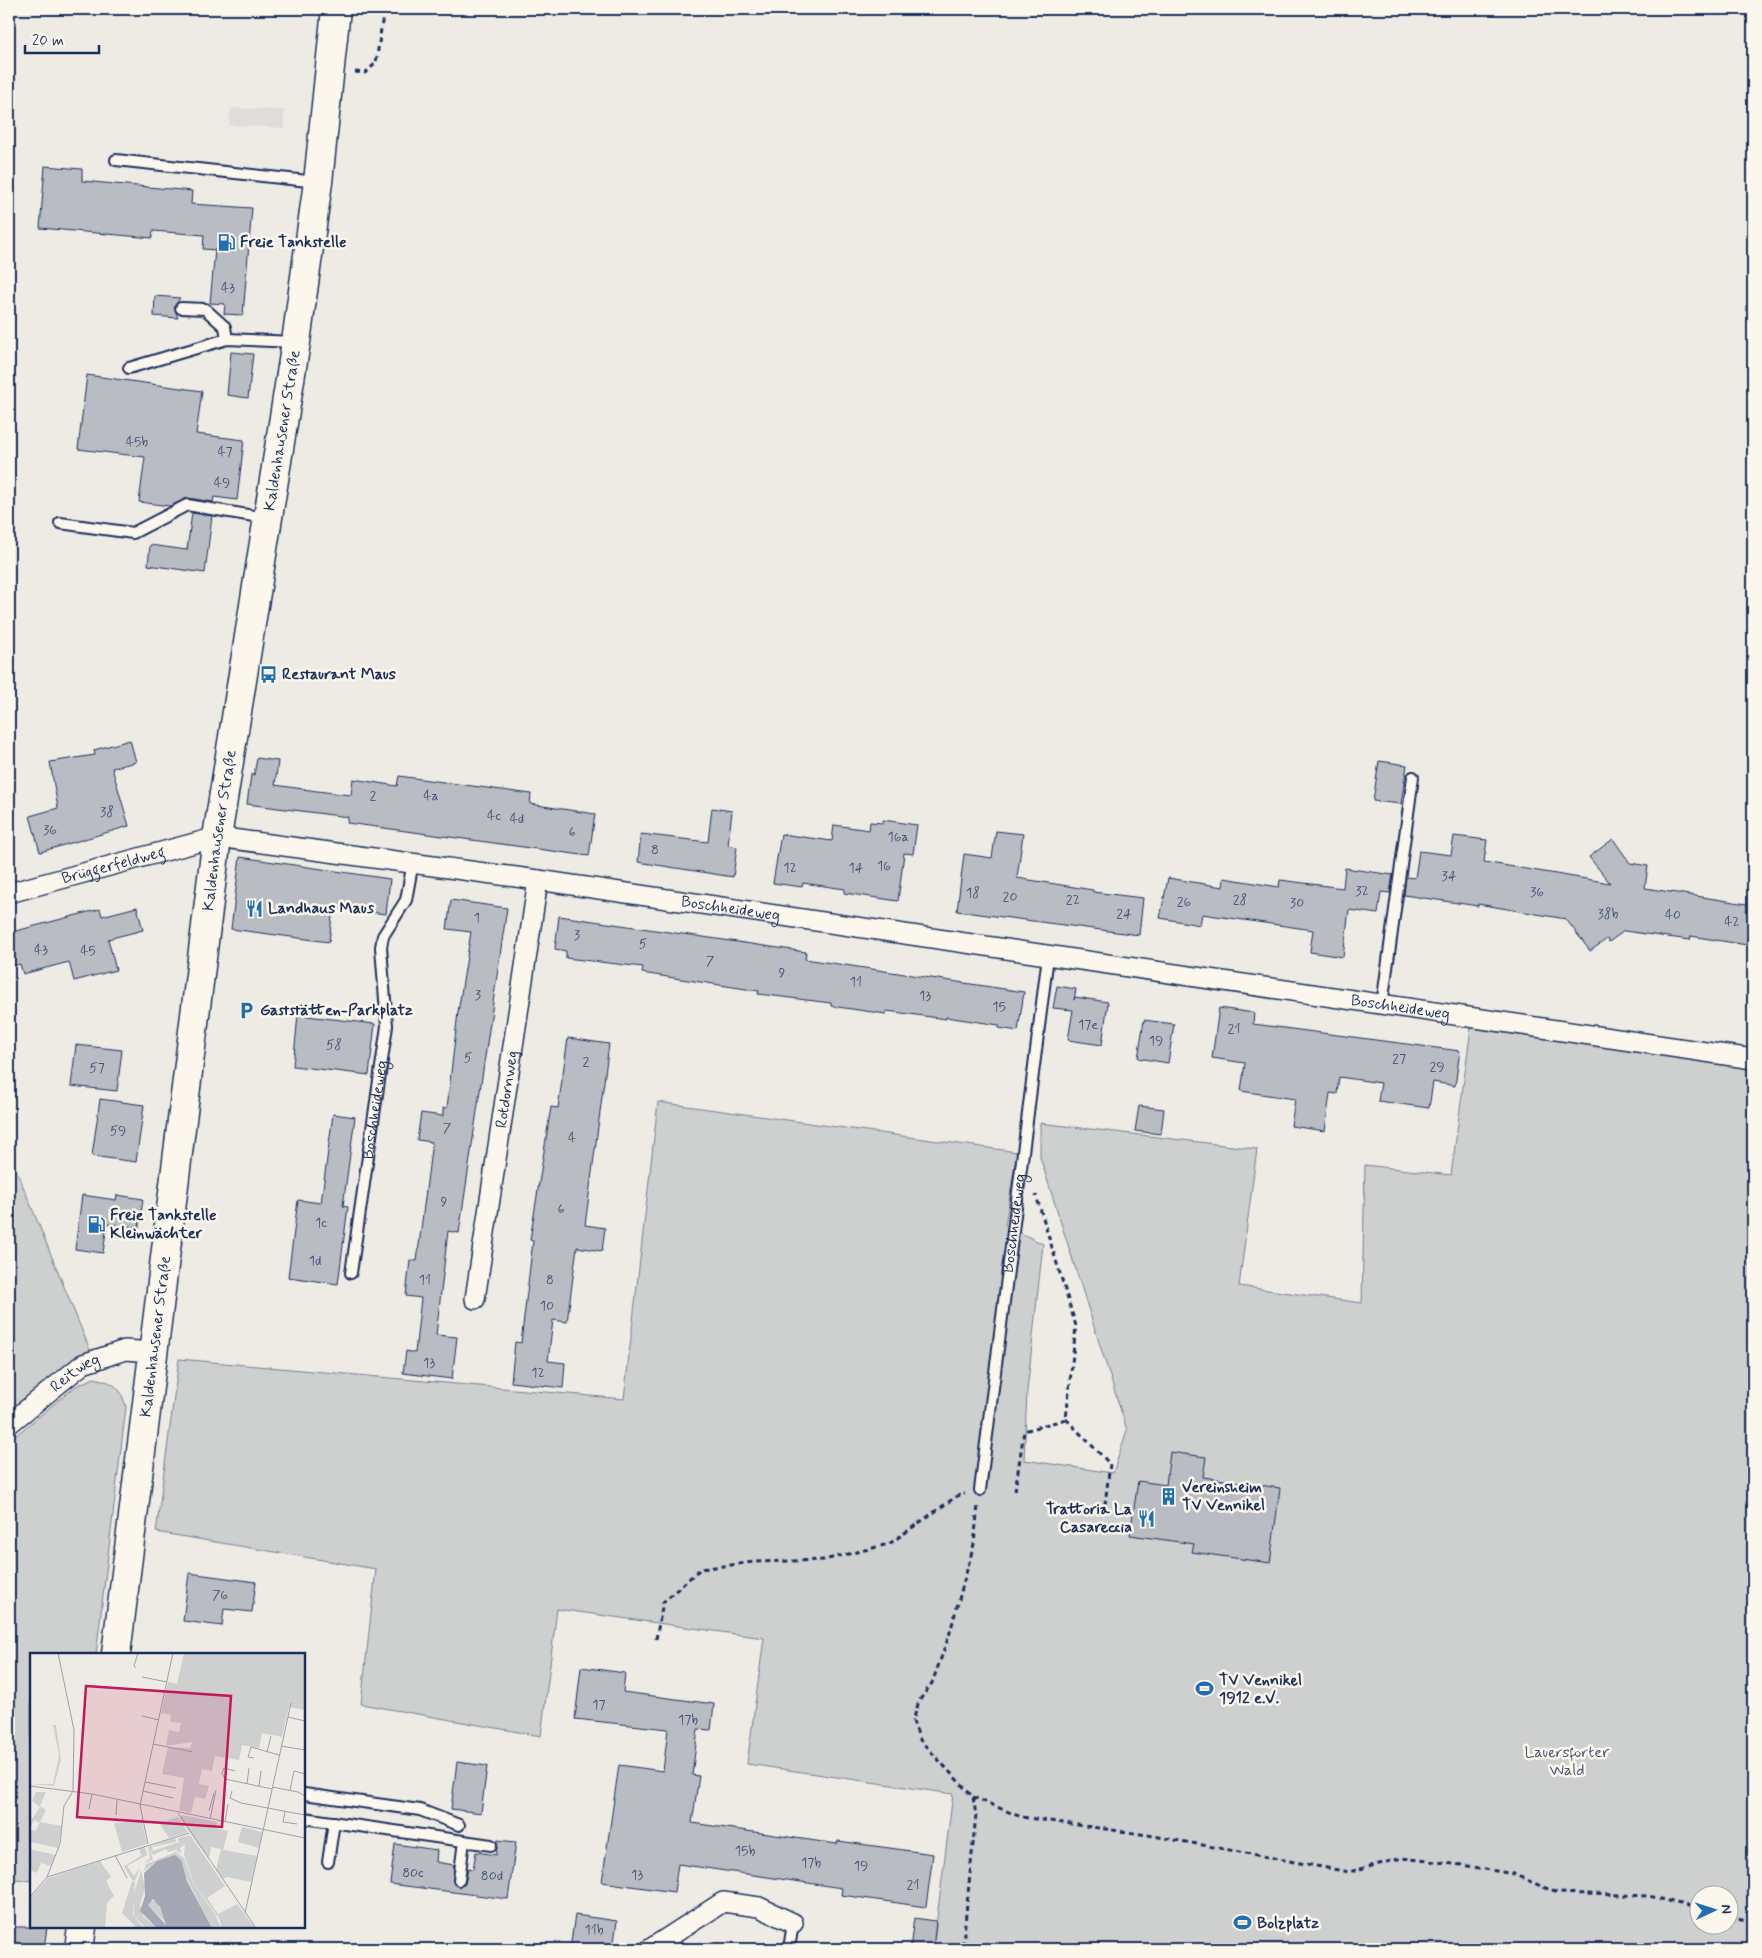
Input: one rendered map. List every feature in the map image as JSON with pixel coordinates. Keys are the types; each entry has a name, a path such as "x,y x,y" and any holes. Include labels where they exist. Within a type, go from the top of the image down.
{"main road":[{"name":"Kaldenhausener Straße","path":"116,1653 217,837 241,679 270,518 296,342 318,182 336,9"},
{"path":"79,1949 82,1928"}],"street":[{"name":"Boschheideweg","path":"217,837 538,880 1753,1060"},
{"name":"Brüggerfeldweg","path":"9,893 217,837"},
{"name":"Rotdornweg","path":"475,1299 538,880"},
{"name":"Reitweg","path":"9,1424 83,1364 125,1350 152,1352"},
{"path":"650,1949 722,1902 759,1908 793,1923"}],"lane":[{"path":"116,160 318,182"},
{"path":"181,308 204,309 225,326 227,339"},
{"path":"129,368 227,339 296,342"},
{"path":"60,523 133,533 186,505 270,518"},
{"path":"1382,1005 1413,777"},
{"name":"Boschheideweg","path":"351,1274 386,1026 381,947 383,936 406,900 413,862"},
{"name":"Boschheideweg","path":"980,1490 1048,956"},
{"path":"305,1794 420,1810 459,1825"},
{"path":"305,1818 491,1844"},
{"path":"328,1862 334,1822"},
{"path":"459,1880 464,1841"},
{"path":"789,1949 793,1923"}],"path":[{"path":"330,69 365,73 376,63 384,9"},
{"path":"1020,1177 1031,1178 1076,1326 1066,1419"},
{"path":"1015,1491 1024,1431 1066,1419"},
{"path":"1066,1419 1110,1464 1105,1504"},
{"path":"656,1639 663,1602 700,1569 754,1562 824,1560 889,1544 957,1496 980,1490 974,1544 950,1636 932,1682 919,1701 913,1721 920,1740 973,1797 1021,1817 1148,1835 1349,1872 1402,1858 1462,1865 1513,1874 1557,1893 1649,1896 1690,1906"},
{"path":"962,1949 976,1815 973,1797"},
{"path":"1740,1920 1753,1923"},
{"path":"963,1943 973,1949"}],"shaded area":[{"path":"231,108 284,110 284,128 229,125"}],"green space":[{"name":"Lauersforter Wald","path":"1471,1028 1753,1069 1753,1949 933,1949 953,1794 747,1764 764,1638 557,1609 541,1736 361,1704 376,1569 156,1532 179,1359 624,1399 658,1102 1017,1152 1005,1225 1043,1244 1027,1391 1024,1460 1113,1473 1127,1430 1040,1157 1040,1123 1257,1149 1239,1286 1362,1303 1365,1165 1451,1175"},
{"path":"9,1152 90,1350 9,1416"},
{"path":"94,1378 112,1384 119,1390 126,1407 96,1653 30,1653 30,1881 9,1878 9,1441 76,1386"}],"building":[{"path":"45,166 82,169 82,181 192,191 191,204 252,208 243,315 224,314 225,304 210,303 215,250 203,249 204,235 153,231 152,238 40,228"},
{"path":"155,296 180,298 174,307 178,318 154,316"},
{"path":"231,352 253,354 248,398 227,395"},
{"path":"87,375 202,391 196,434 244,440 237,500 214,497 213,502 188,498 170,506 139,502 145,457 78,449"},
{"path":"192,513 212,516 205,573 148,565 150,545 187,550"},
{"path":"130,740 136,762 112,768 129,826 40,852 30,816 58,808 50,762 95,755 94,750"},
{"path":"257,758 278,761 275,785 317,791 351,795 353,779 397,786 399,776 531,794 530,804 595,814 589,856 347,823 348,817 247,804 251,775 254,775"},
{"path":"1379,761 1407,765 1401,804 1373,801"},
{"path":"712,808 732,811 728,845 737,847 733,877 638,862 641,834 708,842"},
{"path":"883,820 917,825 913,854 904,853 898,901 844,893 845,889 803,883 802,887 773,883 781,834 832,841 834,825 869,830 870,822 883,823"},
{"path":"996,831 1023,834 1017,878 1093,890 1093,892 1143,898 1139,935 957,911 964,854 992,858"},
{"path":"1454,836 1487,840 1484,862 1610,883 1589,857 1613,839 1630,863 1648,866 1645,888 1753,905 1747,945 1691,936 1690,940 1624,931 1609,942 1607,939 1590,951 1566,919 1478,904 1478,906 1404,895 1406,877 1415,878 1419,851 1451,855"},
{"path":"240,857 390,879 386,914 333,908 329,942 231,929"},
{"path":"1345,868 1393,875 1390,893 1381,892 1378,914 1349,910 1343,957 1310,952 1313,930 1202,914 1200,925 1160,918 1168,878 1223,887 1224,878 1279,887 1280,880 1343,888"},
{"path":"451,900 507,908 459,1233 448,1231 436,1335 457,1337 452,1379 403,1373 406,1351 415,1353 421,1298 406,1296 410,1260 417,1261 432,1142 417,1140 421,1113 443,1116 443,1108 447,1108 458,1012 471,932 447,929"},
{"path":"137,907 143,930 108,939 116,970 74,981 69,962 23,974 20,964 9,967 9,940 14,939 12,932 100,909 102,916"},
{"path":"559,916 806,952 805,959 1024,992 1018,1031 999,1028 999,1025 946,1017 946,1019 887,1011 886,1014 831,1006 831,1003 758,994 759,991 642,973 643,967 566,958 566,951 555,949"},
{"path":"1057,986 1076,989 1074,1000 1075,997 1108,1002 1102,1045 1068,1040 1073,1010 1053,1008"},
{"path":"1219,1008 1254,1013 1253,1024 1460,1051 1455,1086 1433,1082 1429,1108 1378,1101 1381,1083 1339,1077 1337,1094 1330,1093 1325,1131 1291,1126 1295,1099 1241,1091 1245,1063 1212,1058"},
{"path":"298,1015 375,1024 369,1075 293,1066"},
{"path":"1144,1020 1174,1024 1168,1063 1138,1058"},
{"path":"568,1038 609,1044 585,1225 605,1228 602,1251 577,1247 567,1322 553,1320 548,1361 565,1363 563,1388 511,1382 515,1342 521,1343 533,1241 530,1240 551,1107 558,1108"},
{"path":"76,1045 122,1050 117,1091 71,1086"},
{"path":"100,1099 144,1105 136,1162 92,1156"},
{"path":"1139,1106 1164,1109 1161,1134 1135,1131"},
{"path":"333,1114 355,1117 343,1206 348,1207 338,1284 288,1277 298,1200 321,1203"},
{"path":"82,1195 116,1200 117,1195 143,1199 139,1228 107,1224 103,1253 75,1249"},
{"path":"1170,1452 1206,1457 1203,1477 1280,1488 1270,1563 1192,1552 1194,1544 1130,1535 1138,1481 1166,1485"},
{"path":"189,1573 256,1582 252,1612 224,1609 222,1626 183,1621"},
{"path":"581,1667 625,1673 623,1692 714,1704 711,1730 698,1729 692,1775 699,1776 692,1823 837,1844 838,1841 933,1854 926,1907 841,1895 842,1888 678,1864 674,1892 602,1882 619,1765 663,1771 668,1729 575,1719"},
{"path":"457,1762 487,1766 481,1813 451,1809"},
{"path":"498,1840 516,1842 508,1899 390,1884 395,1844 437,1850 436,1862 454,1865 453,1882 459,1887 465,1884 468,1868 473,1869 476,1852 496,1855"},
{"path":"575,1915 617,1921 613,1949 570,1949"},
{"path":"914,1918 936,1921 933,1949 910,1949"},
{"path":"9,1927 47,1928 44,1948 9,1943"}],"place":[{"name":"Freie Tankstelle","path":"226,242"},
{"name":"Restaurant Maus","path":"268,674"},
{"name":"Landhaus Maus","path":"254,908"},
{"name":"Gaststätten-Parkplatz","path":"246,1010"},
{"name":"Freie Tankstelle Kleinwächter","path":"96,1224"},
{"name":"Vereinsheim TV Vennikel","path":"1168,1496"},
{"name":"Trattoria La Casareccia","path":"1146,1518"},
{"name":"TV Vennikel 1912 e.V.","path":"1205,1689"},
{"name":"Bolzplatz","path":"1243,1923"}]}
